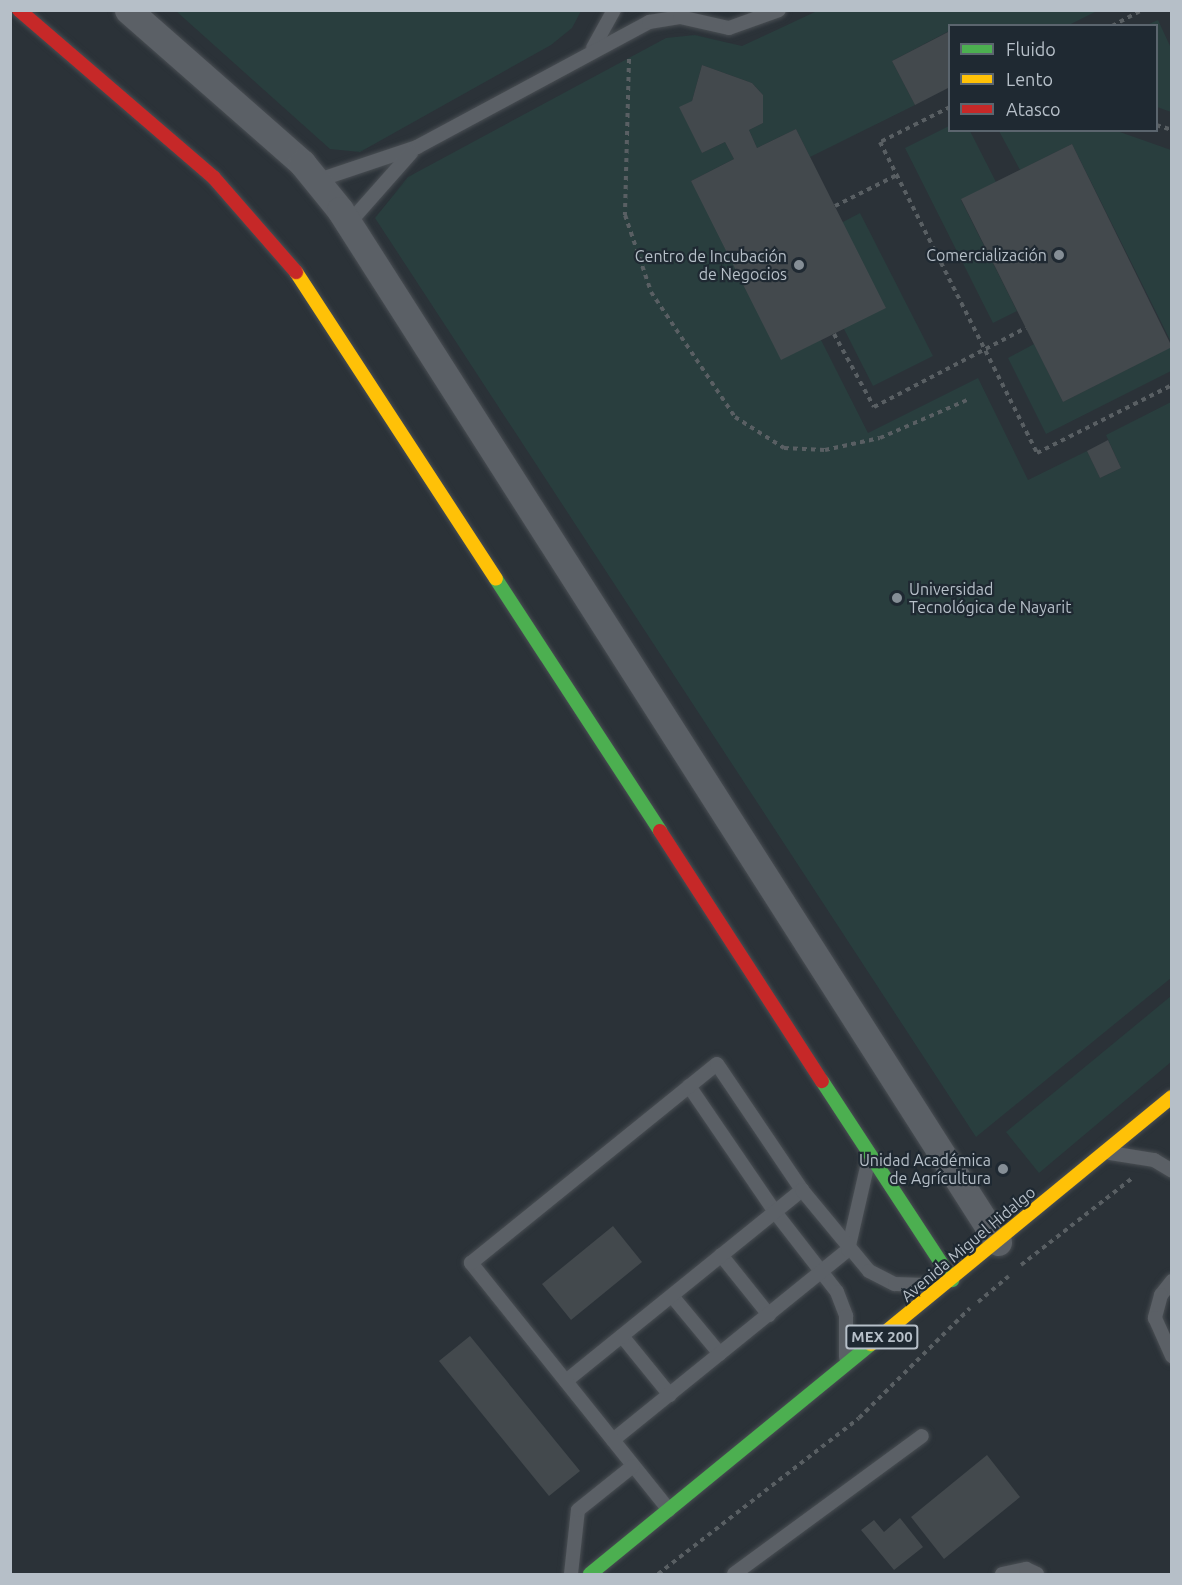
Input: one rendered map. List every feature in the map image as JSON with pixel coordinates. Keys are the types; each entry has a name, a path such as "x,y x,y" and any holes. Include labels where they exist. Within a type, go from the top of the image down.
{"main road":[{"path":"19,10 214,178 283,252 952,1280"},
{"name":"Avenida Miguel Hidalgo","path":"590,1575 1172,1097"}],"street":[{"path":"128,10 262,125 316,181 349,223 998,1242"}],"lane":[{"path":"580,58 596,46 614,10"},
{"path":"757,22 769,10"},
{"path":"316,181 417,147 629,31 668,17 729,28 757,22 779,10"},
{"path":"349,223 417,147"},
{"path":"669,1510 471,1263 717,1064 802,1190 849,1250 869,1271 895,1284 924,1287 952,1280"},
{"path":"689,1086 775,1212 822,1271 846,1316 844,1368"},
{"path":"614,1440 849,1250 870,1153"},
{"path":"1105,1153 1154,1160 1172,1171"},
{"path":"566,1381 802,1190"},
{"path":"721,1256 769,1315"},
{"path":"1172,1281 1161,1295 1155,1318 1172,1356"},
{"path":"672,1296 720,1354"},
{"path":"622,1336 670,1395"},
{"path":"734,1575 922,1436"},
{"path":"572,1575 578,1510 633,1466"},
{"path":"1002,1575 1026,1569 1038,1575"}],"path":[{"path":"1116,24 1142,10"},
{"path":"629,31 625,215 651,292 735,417 784,448 825,450 880,438 967,400"},
{"path":"948,108 880,142 1037,453 1172,385"},
{"path":"835,206 897,175"},
{"path":"834,333 874,407 1026,328"},
{"path":"658,1575 859,1418 964,1313 1154,1160"}],"green space":[{"path":"176,11 581,11 572,28 551,45 360,152 330,149"},
{"name":"Universidad Tecnológica de Nayarit","path":"817,11 1097,11 1071,24 948,24 948,32 892,61 915,105 810,157 796,129 757,148 749,130 763,123 763,95 752,83 702,65 692,101 702,153 725,142 734,159 691,181 821,340 868,433 978,378 1028,480 1087,451 1100,478 1121,468 1106,435 1171,402 1171,978 976,1137 375,218 408,177 666,38 695,35 742,46"},
{"path":"1158,20 1171,48 1171,112 1158,107 1158,24 1149,24"},
{"path":"948,126 948,132 971,132 996,182 961,200 1017,311 993,323 905,148"},
{"path":"1000,132 1120,132 1171,150 1171,342 1072,144 1020,170"},
{"path":"860,213 933,356 873,386 844,329 843,222"},
{"path":"1034,344 1063,402 1171,347 1171,371 1046,434 1008,358"},
{"path":"1171,996 1171,1062 1039,1173 1006,1132"}],"building":[{"path":"948,32 948,88 915,105 892,61"},
{"name":"Centro de Incubación de Negocios","path":"702,65 752,83 763,95 763,123 749,130 757,148 796,129 886,308 781,360 691,181 734,159 725,142 702,153 679,107 692,101"},
{"name":"Comercialización","path":"1072,144 1172,347 1063,402 961,199"},
{"path":"1108,440 1121,468 1100,478 1087,451"},
{"path":"613,1226 642,1262 571,1320 542,1284"},
{"path":"470,1336 580,1471 549,1496 439,1361"},
{"path":"987,1455 1020,1497 944,1559 911,1517"},
{"path":"900,1518 923,1547 894,1570 861,1530 874,1520 884,1532"}],"traffic: fast":[{"path":"496,579 660,831"},
{"path":"822,1081 952,1280"},
{"path":"590,1574 871,1344"}],"traffic: slow":[{"path":"296,272 496,579"},
{"path":"871,1344 1172,1097"}],"traffic: jam":[{"path":"19,10 214,178 296,272"},
{"path":"660,831 822,1081"}],"place":[{"name":"Comercialización","path":"1059,255"},
{"name":"Centro de Incubación de Negocios","path":"799,265"},
{"name":"Universidad Tecnológica de Nayarit","path":"897,598"},
{"name":"Unidad Académica de Agrícultura","path":"1003,1169"}]}
